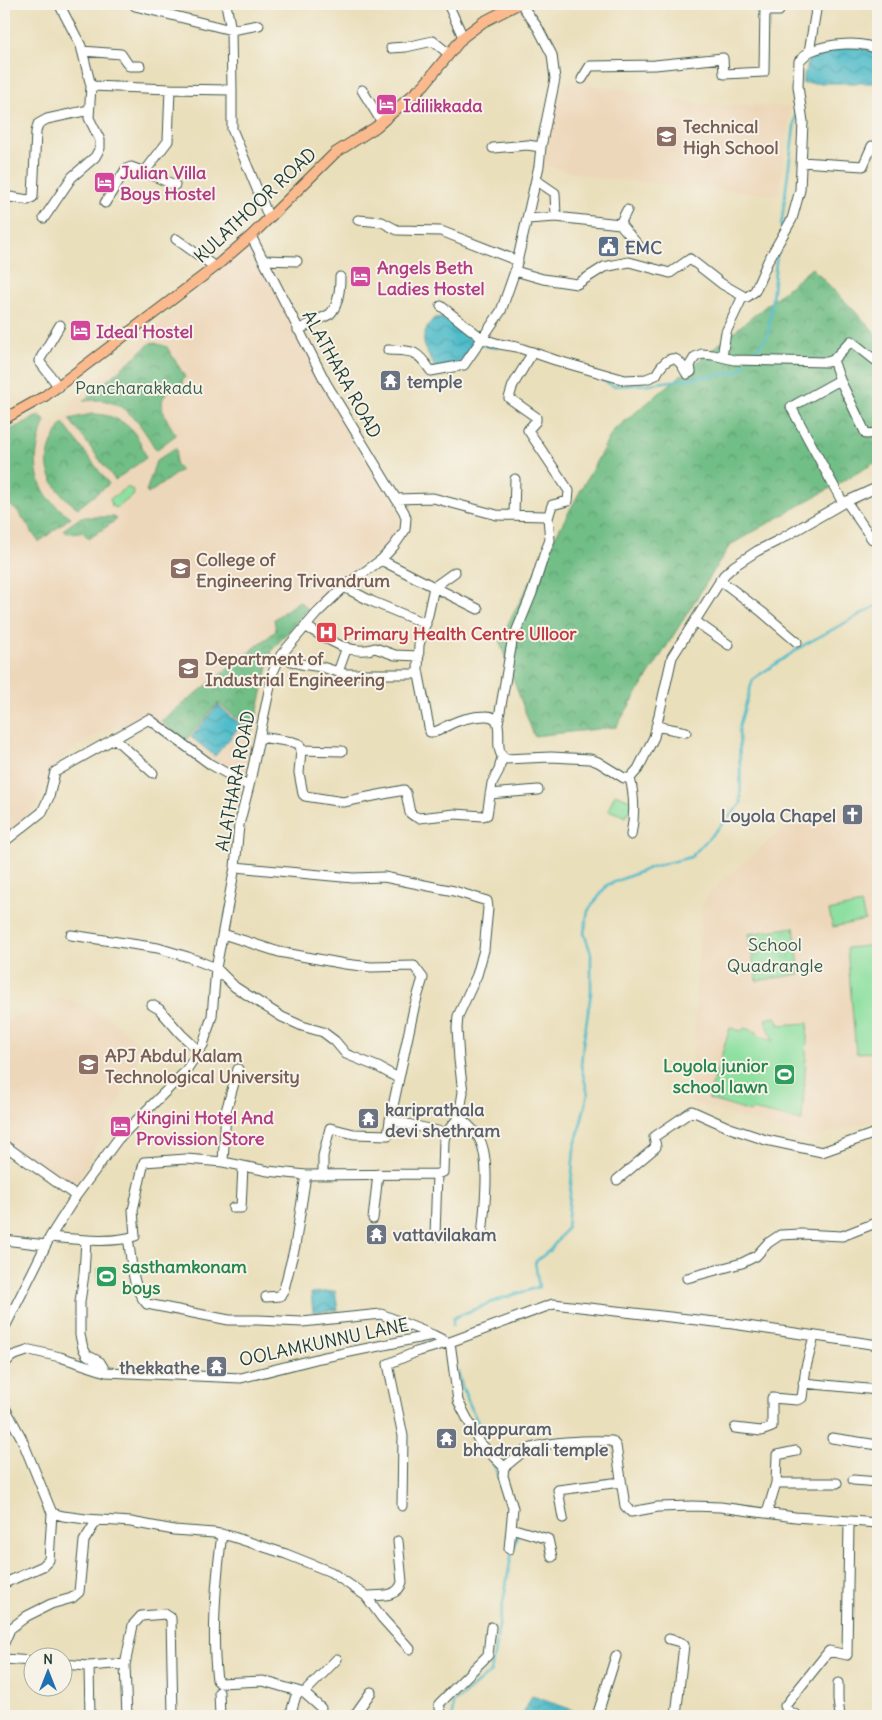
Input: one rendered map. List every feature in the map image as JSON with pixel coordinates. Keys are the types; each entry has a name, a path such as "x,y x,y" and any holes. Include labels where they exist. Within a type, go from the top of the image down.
{"main road":[{"name":"KULATHOOR ROAD","path":"4,419 59,387 138,324 215,267 251,236 335,153 382,122 424,85 463,37 483,22 514,5"}],"street":[{"path":"44,218 72,177 95,157 100,148 100,140 90,121 91,86 82,51 59,4"},
{"path":"226,4 231,30 232,129 269,218"},
{"path":"448,4 463,37"},
{"path":"809,52 817,4"},
{"path":"388,350 412,351 424,360 431,371 464,365 501,311 518,261 536,180 555,79 552,55 538,28 514,5"},
{"path":"135,6 231,30 259,25"},
{"path":"582,79 590,66 655,64 723,58 724,74 764,72 765,7 779,11"},
{"path":"391,48 406,47 433,40 449,54"},
{"path":"515,271 543,279 577,284 604,267 629,262 670,273 690,259 722,284 747,297 755,291 768,261 792,219 800,190 803,122 798,73 799,61 809,52 831,46 854,44 878,49"},
{"path":"82,51 121,54 129,66 140,66"},
{"path":"91,86 232,90"},
{"path":"142,171 146,170 168,141 170,89"},
{"path":"362,90 382,122"},
{"path":"4,196 28,200 33,197 38,124 47,119 89,110"},
{"path":"493,148 527,145 541,147"},
{"path":"801,162 863,166 872,146"},
{"path":"105,203 126,169 131,167 174,186"},
{"path":"536,180 555,193 556,217"},
{"path":"620,224 627,210"},
{"path":"527,219 556,217 620,224 640,246"},
{"path":"358,220 382,222 397,230 441,231 518,261"},
{"name":"ALATHARA ROAD","path":"4,1329 48,1241 76,1196 118,1139 185,1072 203,1045 212,1016 216,968 235,867 239,825 250,786 274,672 280,657 305,626 344,587 381,560 394,546 406,527 404,512 366,452 298,330 251,236"},
{"path":"176,239 215,267"},
{"path":"262,260 297,261"},
{"path":"298,330 335,310 340,277"},
{"path":"722,357 726,332 743,296"},
{"path":"441,306 483,339 625,380 646,379 656,375 666,360 673,359 679,361 687,374 691,372 690,365 695,357 702,354 753,361 826,362 833,360 851,341 875,360 878,360"},
{"path":"59,387 39,361 60,325"},
{"path":"260,737 299,744 301,750 299,773 302,794 308,797 343,802 404,790 410,813 420,818 455,814 483,816 487,814 492,783 499,770 502,757 499,747 498,723 512,642 532,593 550,540 548,518 552,505 568,501 569,491 528,430 536,418 509,398 513,385 533,352"},
{"path":"833,360 840,380 866,434 878,433"},
{"path":"840,380 791,407 844,502 872,539"},
{"path":"514,515 515,479"},
{"path":"502,757 509,760 551,757 590,759 624,778 630,778 638,769 654,737 672,657 720,580 734,566 756,551 779,540 844,502 878,487"},
{"path":"396,499 433,498 497,515 546,516 548,518"},
{"path":"381,560 478,609"},
{"path":"455,572 434,587 426,624 419,645 419,674 430,732 439,732 447,726 485,716 494,718 498,723"},
{"path":"720,580 762,612 796,642"},
{"path":"344,587 371,602 426,624"},
{"path":"695,621 729,645"},
{"path":"305,626 340,646 366,651 375,648 395,656 419,656"},
{"path":"338,672 347,647"},
{"path":"280,657 345,674 419,674"},
{"path":"4,842 42,812 49,797 55,772 149,719 210,764 250,786"},
{"path":"656,726 686,732"},
{"path":"114,738 153,773"},
{"path":"301,750 342,751"},
{"path":"630,778 635,819 631,835"},
{"path":"490,794 538,790"},
{"path":"4,1240 86,1240 136,1236 133,1210 144,1162 186,1158 306,1175 437,1174 443,1172 444,1140 459,1116 463,1092 459,1060 458,1016 477,974 484,950 487,901 454,891 384,877 353,878 235,867"},
{"path":"223,934 279,952 345,964 371,967 414,966 423,978 398,1078 388,1135 354,1134 330,1128 324,1156 324,1175"},
{"path":"72,936 158,948 216,968 235,987 282,1017 302,1026 323,1032 335,1041 346,1054 378,1066 398,1078"},
{"path":"152,1005 159,1009 199,1051"},
{"path":"223,1162 228,1098 238,1069"},
{"path":"616,1180 656,1147 654,1137 692,1111 730,1128 766,1140 822,1152 878,1132"},
{"path":"459,1116 480,1140 485,1162 487,1180 482,1237"},
{"path":"390,1120 446,1134"},
{"path":"4,1145 76,1196"},
{"path":"233,1208 241,1208 243,1166"},
{"path":"374,1219 378,1174"},
{"path":"435,1236 437,1174"},
{"path":"266,1297 280,1296 284,1288 295,1246 306,1175"},
{"path":"688,1278 742,1263 756,1256 768,1243 780,1236 801,1234 842,1236 878,1222"},
{"path":"128,1238 137,1288 141,1298 147,1304 228,1320 302,1322 381,1314 433,1335"},
{"path":"86,1240 80,1302 80,1335 87,1355 100,1362 106,1372"},
{"path":"402,1506 403,1436 388,1364 408,1355 552,1304 733,1324 878,1345"},
{"name":"OOLAMKUNNU LANE","path":"4,1364 12,1356 30,1350 60,1357 106,1372 241,1378 320,1358 433,1335 449,1342"},
{"path":"735,1428 762,1431 772,1427 772,1398 800,1400 803,1395 803,1383 814,1336"},
{"path":"449,1342 458,1401 480,1444 504,1467"},
{"path":"803,1383 878,1390"},
{"path":"4,1406 21,1437 52,1513 49,1560 43,1566 7,1582"},
{"path":"832,1438 878,1445"},
{"path":"509,1550 513,1508 503,1478 504,1467 524,1452 557,1443 610,1441 616,1446 625,1506 631,1512 658,1507 692,1506 795,1517 878,1523"},
{"path":"767,1513 776,1483 777,1455 796,1450"},
{"path":"853,1480 878,1482"},
{"path":"563,1518 558,1490 621,1482"},
{"path":"776,1483 836,1482"},
{"path":"52,1513 97,1520 131,1522 174,1530 222,1534 286,1554 325,1570 347,1582 366,1596 382,1618 410,1649"},
{"path":"4,1643 10,1629 27,1616 50,1604 72,1598 80,1592 84,1541 97,1520"},
{"path":"798,1716 787,1710 785,1706 788,1701 829,1651 847,1655 849,1521"},
{"path":"511,1528 548,1539 552,1558"},
{"path":"222,1534 215,1606 217,1680 220,1683 262,1681 300,1692 321,1708"},
{"path":"366,1596 392,1594 400,1588 402,1582 398,1541"},
{"path":"127,1716 125,1665 132,1625 141,1616 164,1614 172,1618 173,1716"},
{"path":"442,1716 439,1704 488,1655 490,1628"},
{"path":"669,1639 684,1645 676,1716"},
{"path":"597,1716 616,1656"},
{"path":"4,1659 22,1660"},
{"path":"290,1716 300,1692 337,1659"},
{"path":"72,1665 125,1665"},
{"path":"89,1666 90,1716"},
{"path":"838,1683 840,1716"},
{"path":"219,1692 220,1716"},
{"path":"354,1716 372,1692"}],"shaded area":[{"name":"Technical High School","path":"579,83 708,105 791,106 779,195 598,178 543,165 557,87"},
{"name":"College of Engineering Trivandrum","path":"249,244 361,455 397,508 399,522 396,535 314,604 273,651 244,780 185,745 150,716 90,737 59,759 33,810 4,837 4,429 39,412 47,420 58,424 70,414 68,405"},
{"path":"878,797 878,1119 809,1139 690,1102 701,908 710,892 801,813 837,808"},
{"path":"63,997 111,1019 137,1042 142,1052 114,1113 73,1189 8,1145 4,1139 4,1023"}],"green space":[{"path":"812,268 878,335 878,461 730,545 616,727 534,736 499,640 613,431"},
{"name":"Pancharakkadu","path":"152,342 167,347 185,377 182,381 184,385 169,391 162,401 166,419 176,435 156,450 142,427 122,408 103,400 83,401"},
{"path":"92,414 111,417 120,421 139,439 143,448 146,458 115,480 69,419"},
{"path":"40,415 45,421 37,449 38,475 48,497 58,508 71,517 39,542 20,514 4,502 4,433"},
{"path":"63,423 109,484 78,508 60,492 52,479 47,464 50,447"},
{"path":"175,448 177,450 175,463 181,470 148,494 146,492 156,461"},
{"path":"127,487 133,490 134,495 116,508 112,506 110,499"},
{"path":"81,517 114,517 116,520 89,539 83,532 66,533 63,530"},
{"path":"299,601 308,609 272,650 253,731 218,703 185,741 161,721 276,631 274,619"},
{"path":"615,794 633,801 626,817 608,810"},
{"path":"861,904 865,920 833,927 829,911"},
{"name":"School Quadrangle","path":"794,927 800,974 757,981 748,934"},
{"path":"878,945 878,1052 856,1053 847,948"},
{"path":"776,1017 780,1025 808,1023 802,1121 752,1110 751,1112 708,1099 730,1028 742,1031 744,1028 757,1032 756,1035 773,1041 765,1019"},
{"name":"sasthamkonam boys","path":"113,1268 114,1283 98,1283 98,1269"}],"water":[{"path":"844,47 878,52 878,83 802,83 810,54"},
{"path":"434,318 440,318 451,323 477,344 473,355 445,371 436,369 424,344 425,332"},
{"path":"218,705 241,725 215,756 191,737"},
{"path":"335,1291 338,1310 313,1312 311,1293"},
{"path":"532,1696 573,1710 571,1716 522,1716"}],"waterway":[{"path":"781,227 797,104"},
{"path":"750,357 768,336 777,253"},
{"path":"485,346 497,348"},
{"path":"593,375 613,386 650,384 738,372 745,363"},
{"path":"453,1326 453,1318 500,1299 539,1287 535,1262 550,1250 567,1228 574,1150 588,1094 581,1066 591,993 591,953 584,933 588,911 607,885 652,867 691,857 741,804 739,727 753,679 804,645 878,605"},
{"path":"458,1372 463,1389 482,1432"},
{"path":"492,1459 501,1485"},
{"path":"452,1716 453,1704 491,1672 511,1557 518,1536 517,1532"}],"place":[{"name":"Idilikkada","path":"387,105"},
{"name":"Technical High School","path":"667,136"},
{"name":"Julian Villa Boys Hostel","path":"104,182"},
{"name":"EMC","path":"609,247"},
{"name":"Angels Beth Ladies Hostel","path":"361,277"},
{"name":"Ideal Hostel","path":"80,331"},
{"name":"temple","path":"391,381"},
{"name":"College of Engineering Trivandrum","path":"180,569"},
{"name":"Primary Health Centre Ulloor","path":"327,633"},
{"name":"Department of Industrial Engineering","path":"189,668"},
{"name":"Loyola Chapel","path":"852,815"},
{"name":"APJ Abdul Kalam Technological University","path":"89,1065"},
{"name":"Loyola junior school lawn","path":"784,1075"},
{"name":"kariprathala devi shethram","path":"369,1119"},
{"name":"Kingini Hotel And Provission Store","path":"120,1127"},
{"name":"vattavilakam","path":"377,1234"},
{"name":"sasthamkonam boys","path":"106,1276"},
{"name":"thekkathe","path":"216,1367"},
{"name":"alappuram bhadrakali temple","path":"447,1438"}]}
